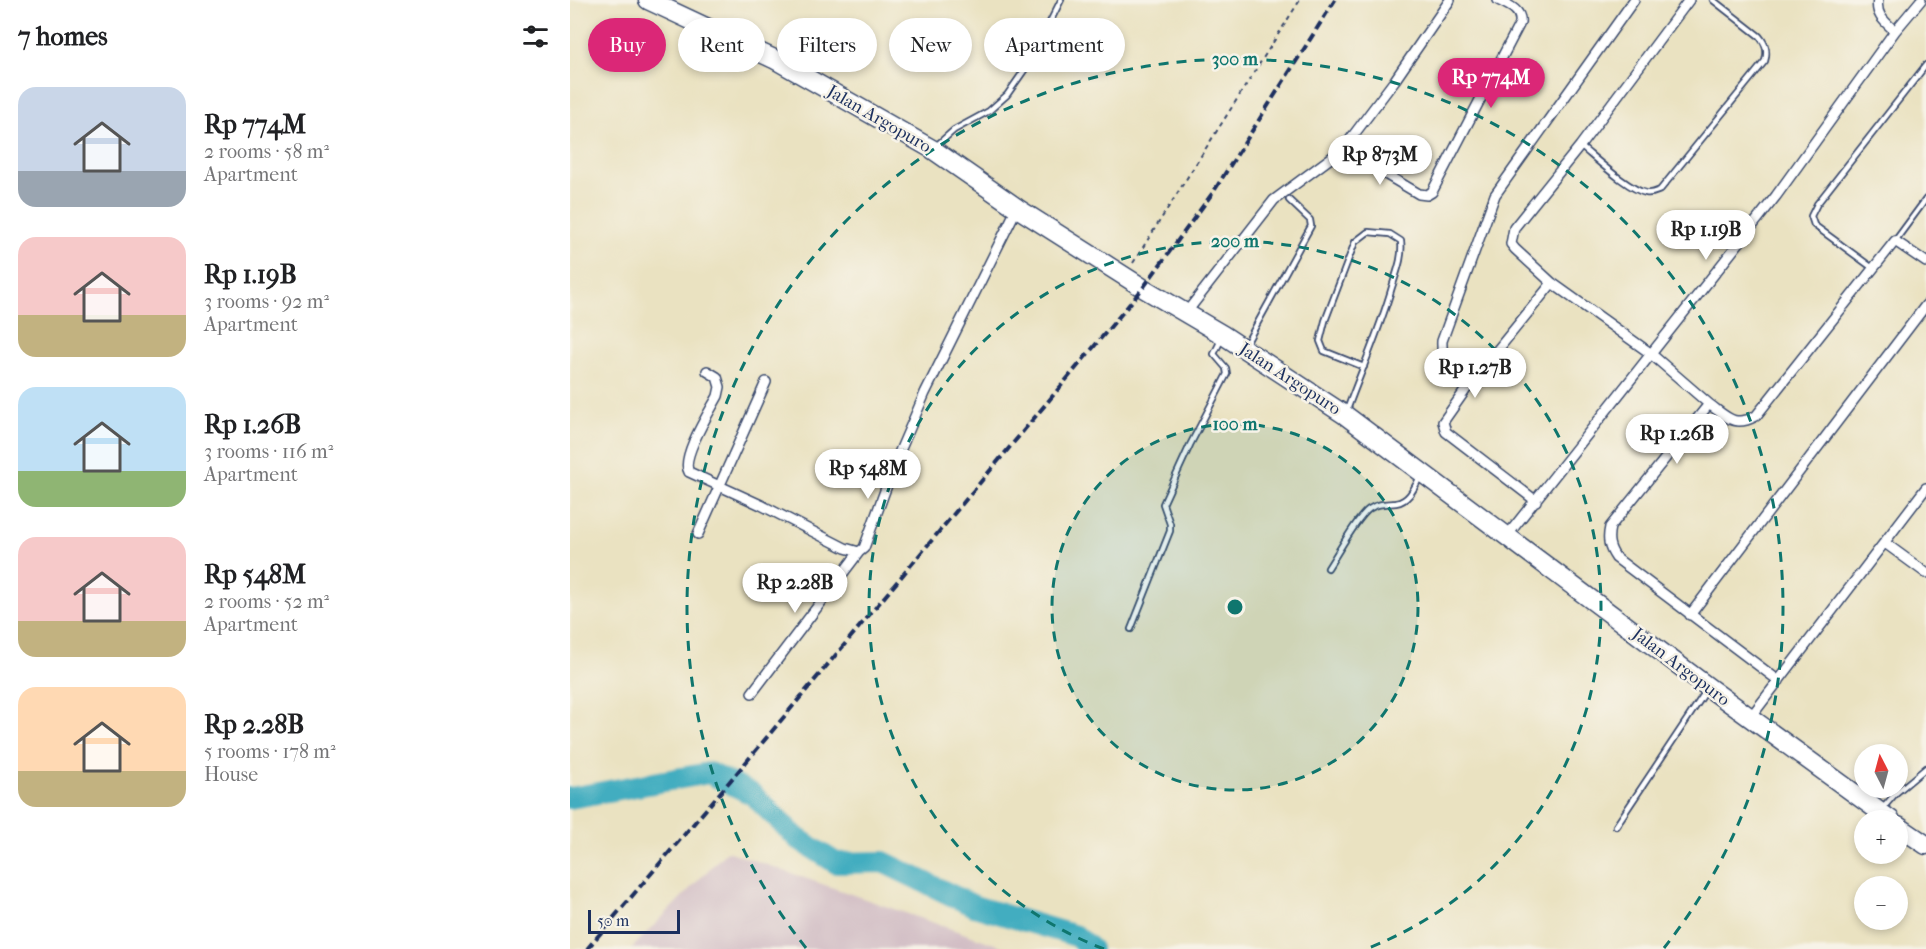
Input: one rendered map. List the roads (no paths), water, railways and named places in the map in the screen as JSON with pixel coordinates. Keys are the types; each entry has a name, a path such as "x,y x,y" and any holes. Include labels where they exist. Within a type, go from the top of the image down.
{"highway":[{"name":"Jalan Argopuro","path":"648,0 774,59 932,150 1017,208 1223,335 1345,415 1875,810"},
{"path":"1908,832 1926,845"}],"street":[{"path":"1186,313 1274,200 1342,149 1395,80 1450,0"},
{"path":"1342,149 1419,194 1427,195 1432,192 1520,23 1519,12 1498,0"},
{"path":"1469,385 1446,366 1442,341 1495,195 1634,0"},
{"path":"1689,0 1580,146 1514,228 1511,244 1515,249 1552,283 1650,353 1709,404 1735,422 1746,422 1756,416 1895,241 1926,262"},
{"path":"1878,0 1877,7 1881,19 1895,32"},
{"path":"1507,536 1776,196 1895,32 1921,0"},
{"path":"752,693 859,552 864,549 897,458 925,393 1017,208"},
{"path":"1536,501 1446,432 1443,427 1445,417 1469,385 1552,283"},
{"path":"1690,615 1926,305"},
{"path":"707,371 717,377 720,387 718,396 690,450 687,468 689,472 845,548 859,552"},
{"path":"698,534 766,382"},
{"path":"1709,404 1610,527 1608,538 1610,549 1616,558 1779,681"},
{"path":"1750,718 1926,488"},
{"path":"1885,543 1926,573"}],"lane":[{"path":"932,150 954,130 989,111 1007,95 1030,62 1061,0"},
{"path":"1580,146 1633,188 1644,193 1660,190 1765,61 1767,54 1765,43 1759,36 1713,0"},
{"path":"1874,269 1814,225 1811,216 1817,204 1926,65"},
{"path":"1895,241 1926,199"},
{"path":"1243,349 1311,226 1310,220 1289,200"},
{"path":"1345,415 1364,367 1386,306 1403,253 1401,241 1390,234 1368,232 1355,242 1325,321 1320,341 1324,351 1364,367"},
{"path":"1131,629 1170,531 1163,504 1190,445 1227,374 1226,368 1214,354 1223,335"},
{"path":"1328,568 1363,515 1378,505 1405,499 1413,491 1422,473"},
{"path":"1616,826 1708,687"},
{"path":"1888,810 1896,793 1926,768"}],"waterway":[{"path":"570,798 709,773 752,794 797,838 836,863 883,862 974,906 1076,936 1091,949"}],"railway":[{"path":"587,949 1143,288 1214,191 1335,0"}]}
